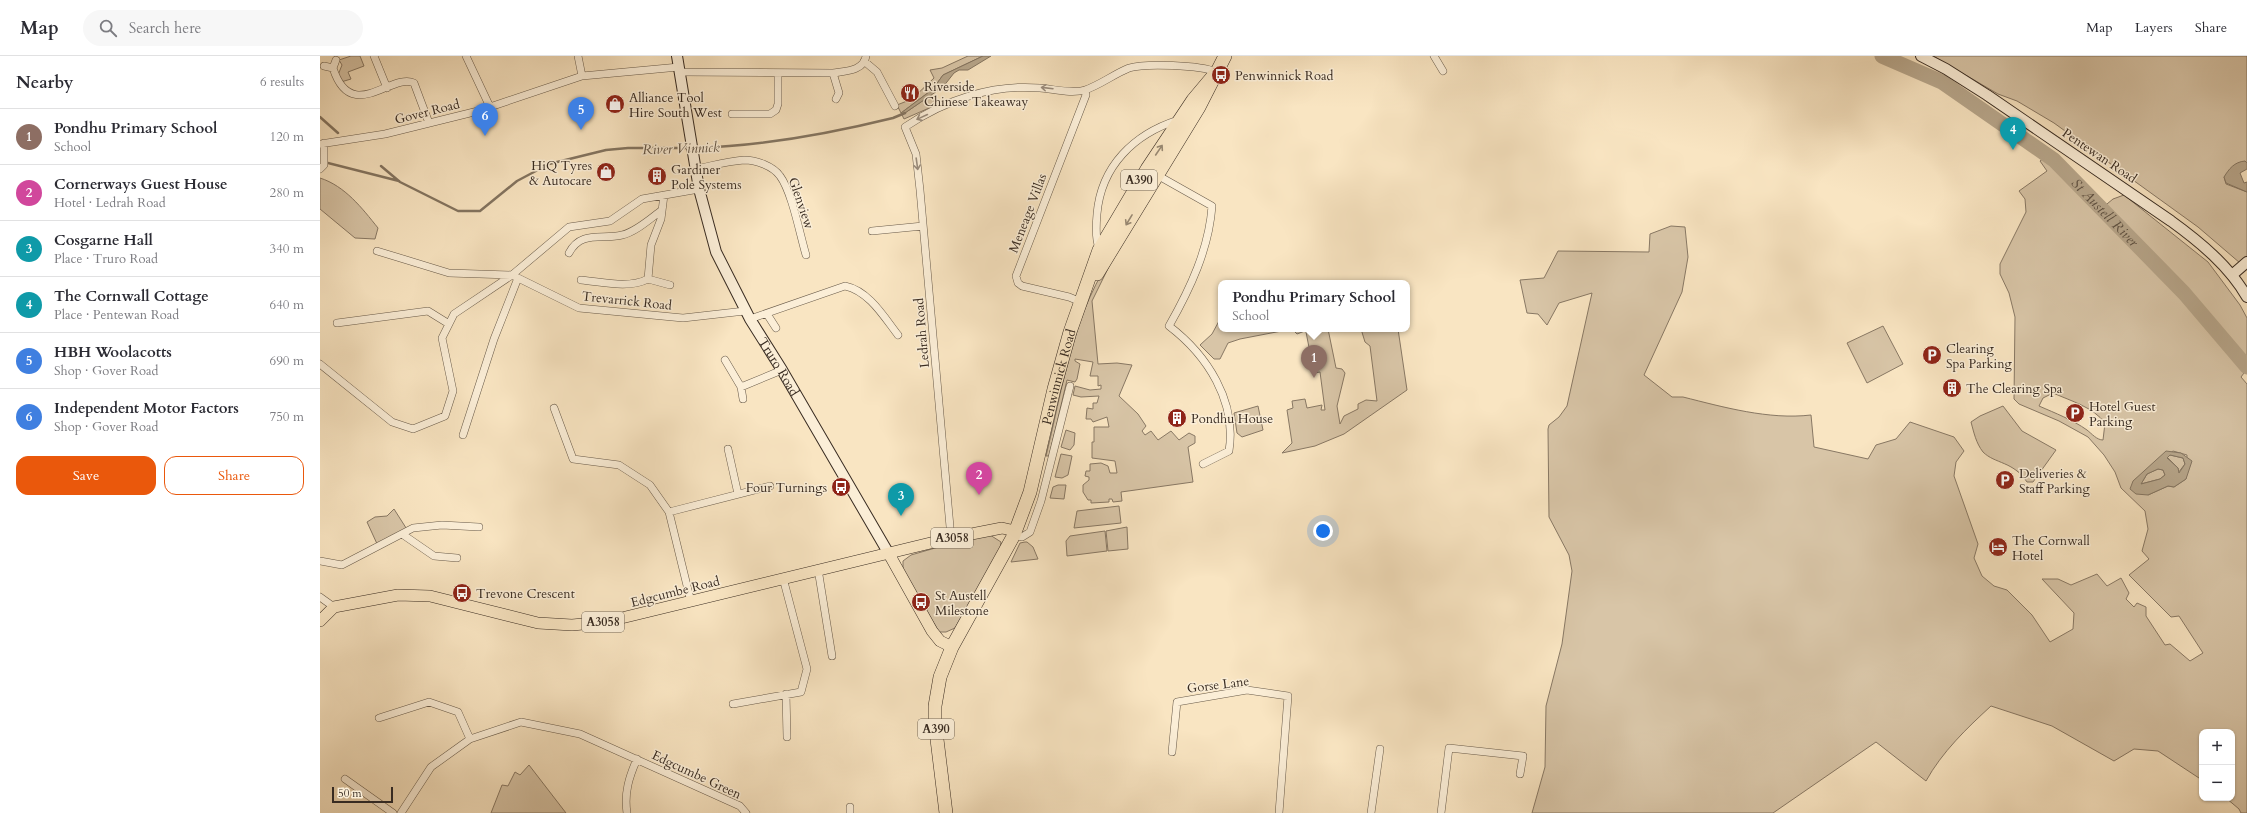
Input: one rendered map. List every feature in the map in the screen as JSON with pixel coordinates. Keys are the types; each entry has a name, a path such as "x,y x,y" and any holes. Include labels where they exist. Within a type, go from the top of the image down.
{"highway":[{"name":"Penwinnick Road","path":"952,647 1014,533 1030,492 1054,389 1100,250 1122,208 1152,172 1199,107 1225,56"},
{"name":"Penwinnick Road","path":"1083,299 1179,120 1215,74"},
{"name":"A390","path":"946,813 939,757 935,706 940,677 952,647"}],"main road":[{"name":"Truro Road","path":"677,56 699,189 716,252 748,315 782,370 932,631 940,641 952,647"},
{"name":"Pentewan Road","path":"1921,56 1946,69 1987,94 2127,189 2196,239 2232,275 2247,298"},
{"path":"2232,275 2247,262"},
{"name":"Edgcumbe Road","path":"334,607 398,595 430,596 538,623 572,625 605,622 691,602 818,569 889,554 951,538 1002,528 1014,533"},
{"path":"320,621 334,607"}],"street":[{"path":"374,56 388,88"},
{"path":"466,56 490,107"},
{"path":"578,56 582,76"},
{"path":"1434,56 1443,71"},
{"path":"865,59 877,72 895,106"},
{"name":"Gover Road","path":"322,143 385,134 429,123 490,107 582,76 680,69 778,73 833,73 857,68 865,59"},
{"path":"332,68 336,60"},
{"path":"324,66 332,68 340,84 350,92 364,95 406,81 414,83 429,123"},
{"path":"1085,90 1107,78 1137,66 1201,67 1215,74"},
{"path":"732,114 770,114 776,110 778,104 778,73"},
{"path":"833,73 839,93 836,99"},
{"name":"Ledrah Road","path":"951,538 916,154 905,127 968,96 982,91 1003,87 1040,88 1068,91 1085,90"},
{"name":"Meneage Villas","path":"1083,299 1022,286 1017,281 1016,276 1086,95 1085,90"},
{"path":"1100,250 1096,225 1098,207 1102,189 1110,170 1120,156 1141,137 1157,127 1179,120"},
{"path":"322,143 325,154 322,167"},
{"name":"Glenview","path":"696,169 745,160 758,162 776,172 782,178 788,194 806,255"},
{"path":"1152,172 1212,206 1208,237 1200,261 1187,292 1169,326 1190,344 1209,367 1222,393 1231,426 1229,451 1203,464"},
{"path":"320,364 392,422 413,429 445,416 454,391 442,338 454,314 515,277 569,227 610,221 642,199 699,189"},
{"path":"648,280 651,245 662,219 664,195"},
{"path":"569,253 573,246 579,241 588,237 623,235 662,210"},
{"path":"872,231 923,226"},
{"path":"377,251 449,273 515,277"},
{"path":"463,435 515,277"},
{"name":"Trevarrick Road","path":"515,277 579,308 683,318 767,314 845,286 852,288 867,298 898,335"},
{"path":"581,280 625,284 638,284 648,280 670,284"},
{"path":"337,323 428,312 449,324"},
{"path":"767,314 776,328"},
{"path":"725,360 742,387 743,399"},
{"path":"742,387 782,370"},
{"name":"Penwinnick Road","path":"1014,533 1022,537 1030,532 1042,501 1070,386"},
{"path":"554,408 573,459 619,465 650,485 669,512 691,602"},
{"path":"728,449 738,494"},
{"path":"1038,459 1052,462"},
{"path":"669,512 770,486"},
{"path":"320,561 342,565 413,528 442,525 478,527"},
{"path":"402,534 434,556 457,558"},
{"path":"818,569 832,656"},
{"path":"733,704 801,692 807,669 784,578"},
{"path":"320,597 334,607"},
{"name":"Gorse Lane","path":"1172,752 1177,702 1247,690 1288,696 1280,813"},
{"path":"786,694 787,737"},
{"path":"379,718 429,702 458,712 470,739"},
{"name":"Edgcumbe Green","path":"401,813 431,767 470,739 521,722 580,734 740,806 746,813"},
{"path":"1372,813 1380,748"},
{"path":"1441,813 1449,748 1522,756 1520,774"},
{"name":"Edgcumbe Green","path":"627,813 625,797 629,778 637,759"},
{"path":"345,779 393,813"}],"shaded area":[{"path":"351,56 360,56 364,66 348,72 351,79 341,82 338,75 342,65 339,60"},
{"path":"968,56 983,56 943,75 933,89 901,113 897,105 912,99 934,78 930,70 942,68"},
{"path":"983,56 991,56 968,70 959,70 954,73 943,87 902,115 901,113 933,89 943,75"},
{"path":"1933,56 2247,56 2247,163 2245,161 2224,177 2226,184 2247,192 2247,269 2198,227 2054,123 2017,101 1998,94"},
{"path":"931,95 936,105 904,119 902,115"},
{"path":"2044,158 2065,176 2096,213 2113,199 2124,195 2208,262 2240,305 2247,318 2247,369 2241,377 2247,384 2247,813 2241,813 2239,809 2230,801 2235,801 2235,729 2199,729 2199,778 2158,751 2134,749 2114,761 2052,726 1991,706 1947,750 1932,770 1926,781 1876,742 1773,813 1532,813 1545,767 1546,706 1562,644 1572,571 1569,555 1549,517 1548,429 1549,425 1559,417 1567,406 1592,293 1559,303 1547,325 1538,314 1527,313 1520,280 1544,278 1558,251 1649,252 1650,234 1671,226 1685,227 1688,257 1682,292 1644,375 1672,397 1683,397 1746,412 1779,416 1811,415 1814,447 1868,459 1876,445 1896,439 1910,422 1954,437 1964,451 1956,462 1954,476 1978,544 1974,558 1982,576 1994,586 2007,590 2032,615 2050,642 2073,629 2074,613 2042,579 2058,579 2071,585 2097,574 2107,586 2121,578 2129,593 2126,599 2134,607 2137,603 2146,607 2146,616 2165,645 2170,644 2190,661 2203,653 2179,616 2171,617 2129,575 2149,559 2142,551 2148,529 2145,511 2121,488 2115,472 2104,455 2088,437 2059,421 2019,404 2014,399 2015,317 2009,293 2000,274 2000,264 2026,212 2025,199 2019,191 2047,171 2040,161","holes":["2053,393 2081,405 2100,417 2105,423 2103,440 2097,438 2076,423 2039,406 2043,398","2173,451 2187,455 2186,479 2174,487 2168,486 2148,495 2133,481"]},
{"path":"2245,161 2247,163 2247,169 2240,173 2244,183 2247,182 2247,192 2226,183 2224,177 2235,164"},
{"path":"320,178 337,186 352,198 378,228 375,239 355,238 320,209"},
{"path":"1131,222 1092,301 1098,364 1117,363 1132,365 1119,396 1138,414 1146,426 1142,431 1145,435 1151,431 1158,440 1171,431 1179,440 1189,433 1195,436 1195,443 1188,447 1193,482 1121,492 1122,501 1113,502 1112,499 1109,499 1109,502 1091,503 1091,500 1088,500 1083,492 1083,485 1089,480 1089,477 1085,476 1086,471 1090,471 1090,464 1101,463 1108,466 1110,473 1117,473 1115,461 1092,458 1094,427 1109,427 1107,417 1093,422 1091,419 1086,419 1087,408 1093,409 1093,403 1097,403 1099,396 1081,397 1073,395 1075,386 1090,390 1101,389 1101,385 1098,386 1098,376 1090,376 1093,362 1075,359 1075,361 1080,364 1077,379 1075,382 1067,380 1049,456 1046,456 1069,358 1084,311 1102,272"},
{"path":"1218,323 1218,332 1276,332 1240,339 1228,343 1220,359 1214,359 1200,345 1212,334"},
{"path":"1883,326 1903,364 1867,383 1847,343"},
{"path":"1306,332 1329,332 1336,368 1342,369 1345,373 1337,406 1340,424 1344,416 1358,409 1358,404 1366,400 1377,401 1370,346 1365,342 1362,332 1398,332 1407,390 1344,434 1315,446 1282,453 1292,443 1287,410 1293,408 1292,401 1305,399 1307,408 1322,405 1321,410 1325,410 1320,372 1314,373"},
{"path":"1258,406 1263,430 1242,437 1237,433 1234,413"},
{"path":"2003,406 2022,431 2056,450 2033,482 2027,482 2016,470 1993,459 1983,452 1974,434 1971,422 1980,416"},
{"path":"1066,430 1075,433 1074,445 1070,450 1061,447"},
{"path":"2166,451 2181,453 2192,461 2186,479 2174,487 2168,486 2148,495 2136,494 2130,489 2133,481","holes":["2170,455 2183,458 2185,464 2179,473 2178,468 2167,458","2158,469 2163,470 2165,475 2160,479 2141,484 2147,474"]},
{"path":"1061,454 1072,456 1068,475 1062,478 1055,477"},
{"path":"2170,455 2183,458 2185,464 2178,473 2178,468 2167,457"},
{"path":"2158,469 2163,470 2165,475 2160,479 2141,484 2147,474"},
{"path":"1058,485 1066,485 1064,499 1050,498 1053,487"},
{"path":"1119,506 1121,523 1074,528 1077,511"},
{"path":"394,509 408,531 378,546 367,522 375,517 387,516"},
{"path":"1127,527 1128,549 1108,551 1106,531"},
{"path":"1105,531 1107,551 1067,556 1066,541 1070,536"},
{"path":"987,533 1001,542 1000,549 955,628 946,632 939,632 903,570 903,561 911,555"},
{"path":"1027,542 1033,547 1038,559 1011,562 1020,543"},
{"path":"529,765 566,813 491,813 502,785 508,786 515,772 520,775"}],"waterway":[{"name":"St Austell River","path":"1882,56 1942,82 2054,160 2184,293 2247,367"},
{"name":"River Vinnick","path":"696,148 746,145 820,134 869,124 893,118 905,113"},
{"name":"St Austell River","path":"320,117 338,133"},
{"name":"River Vinnick","path":"381,166 400,182 458,211 480,211 517,181 549,164 606,150 628,148 691,148"},
{"path":"320,161 399,181"}],"place":[{"name":"Penwinnick Road","path":"1221,75"},
{"name":"Riverside Chinese Takeaway","path":"910,93"},
{"name":"Alliance Tool Hire South West","path":"615,104"},
{"name":"HBH Woolacotts","path":"581,130"},
{"name":"Independent Motor Factors","path":"485,136"},
{"name":"The Cornwall Cottage","path":"2013,150"},
{"name":"HiQ Tyres & Autocare","path":"606,172"},
{"name":"Gardiner Pole Systems","path":"657,176"},
{"name":"Clearing Spa Parking","path":"1932,355"},
{"name":"Pondhu Primary School","path":"1314,378"},
{"name":"The Clearing Spa","path":"1952,388"},
{"name":"Hotel Guest Parking","path":"2075,413"},
{"name":"Pondhu House","path":"1177,418"},
{"name":"Deliveries & Staff Parking","path":"2005,480"},
{"name":"Four Turnings","path":"841,487"},
{"name":"Cornerways Guest House","path":"979,495"},
{"name":"Cosgarne Hall","path":"901,516"},
{"name":"The Cornwall Hotel","path":"1998,547"},
{"name":"Trevone Crescent","path":"462,593"},
{"name":"St Austell Milestone","path":"921,602"}]}
